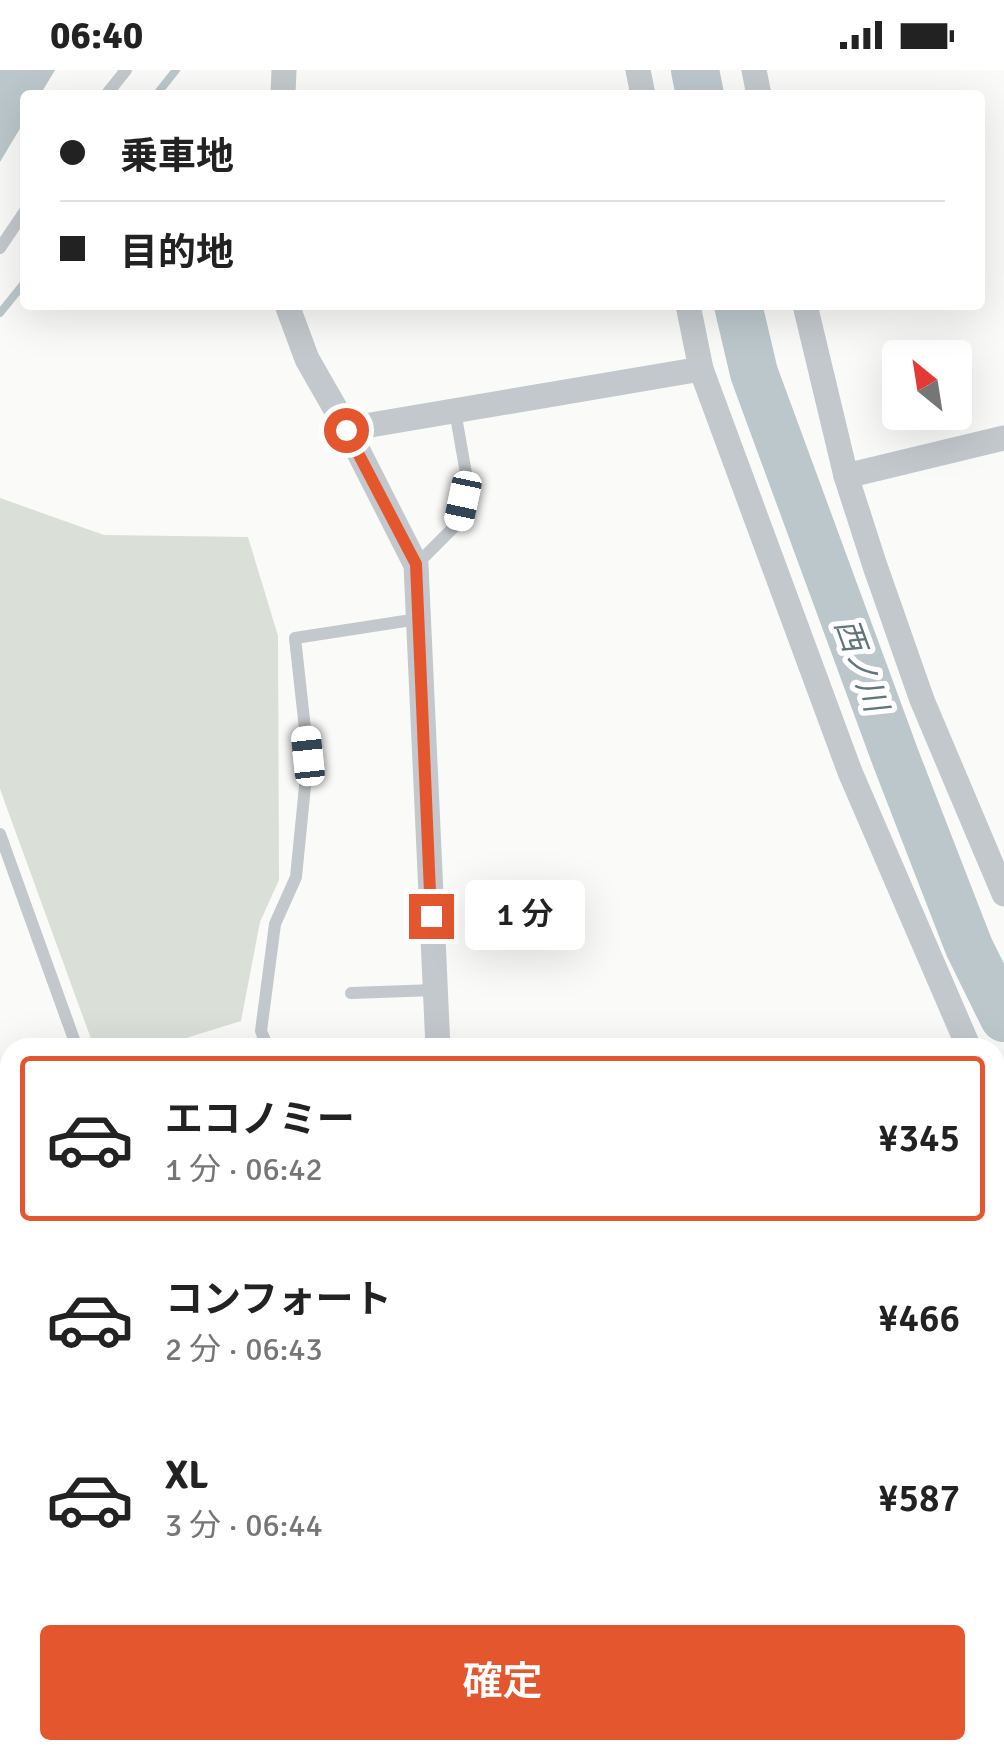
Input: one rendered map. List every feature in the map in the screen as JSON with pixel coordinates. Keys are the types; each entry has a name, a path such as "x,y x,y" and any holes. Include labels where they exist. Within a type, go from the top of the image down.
{"street":[{"path":"290,310 306,360 416,564 437,1038"},
{"path":"689,310 701,368 850,772 965,1038"},
{"path":"806,310 846,476 875,566 922,700 1003,889"},
{"path":"346,430 701,368"},
{"path":"846,476 1004,438"}],"lane":[{"path":"108,90 126,70"},
{"path":"0,248 20,218"},
{"path":"416,564 458,523 467,480 454,411"},
{"path":"264,1038 261,1030 275,924 296,878 308,756 295,638 418,618"},
{"path":"0,834 73,1038"},
{"path":"351,993 434,990"}],"shaded area":[{"path":"0,70 55,70 43,90 20,90 20,128 0,162"},
{"path":"0,498 104,535 248,537 278,636 279,880 260,922 241,1021 186,1038 91,1038 0,789"}],"waterway":[{"path":"160,90 176,70"},
{"name":"西ノ川","path":"695,70 699,90"},
{"path":"0,313 20,288"},
{"name":"西ノ川","path":"739,310 754,373 896,759 969,947 1004,1018"}],"route":[{"path":"346,430 416,564 431,916"}]}
